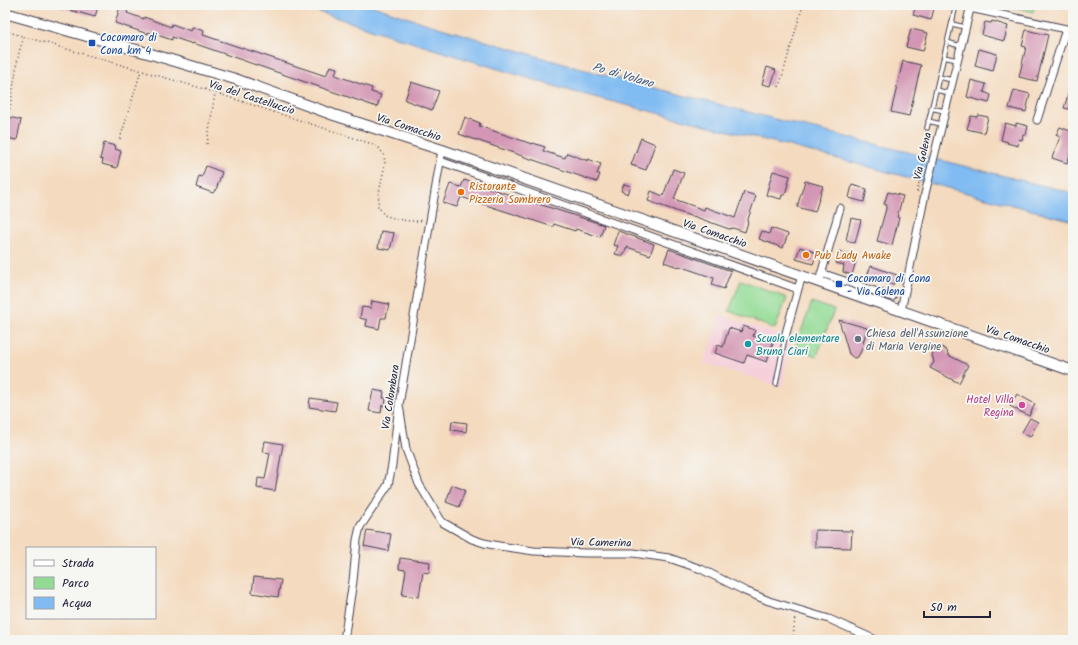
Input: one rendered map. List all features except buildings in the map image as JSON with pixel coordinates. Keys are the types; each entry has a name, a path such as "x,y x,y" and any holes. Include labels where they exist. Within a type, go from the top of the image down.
{"main road":[{"name":"Via Comacchio","path":"5,13 249,84 334,115 442,150 802,276 820,278 901,311 1073,371"}],"street":[{"name":"Via Golena","path":"901,311 936,143 970,7 1066,30 1037,120"},
{"name":"Via Colombara","path":"344,640 360,527 388,485 392,465 399,405 442,150"},
{"path":"459,168 462,157"},
{"path":"440,161 798,289"},
{"path":"565,206 569,195"},
{"path":"820,278 840,208"},
{"path":"642,233 646,222"},
{"path":"735,267 740,254"},
{"path":"785,337 802,276"},
{"name":"Via Comacchio","path":"820,278 892,297"},
{"name":"Via Camerina","path":"399,405 406,449 419,484 442,522 472,539 499,546 534,551 633,553 669,558 701,569 769,601 829,619 876,640"}],"lane":[{"path":"927,128 956,5"},
{"path":"952,24 965,27"},
{"path":"947,42 960,46"},
{"path":"944,57 957,60"},
{"path":"939,77 952,80"},
{"path":"936,90 949,93"},
{"path":"931,108 944,111"},
{"path":"928,121 941,124"},
{"path":"776,384 785,337"}],"path":[{"path":"779,87 803,5"},
{"name":"Via del Castelluccio","path":"5,31 215,93 369,143 379,148 384,155 385,164 378,206 384,215 396,219 415,221 422,220 430,216"},
{"path":"9,113 24,37"},
{"path":"120,139 141,71"},
{"path":"206,144 215,93"},
{"path":"793,640 795,617 794,608"}],"shaded area":[{"path":"721,315 791,339 782,387 704,363"}],"green space":[{"path":"1006,5 1035,5 1033,12"},
{"path":"741,280 787,298 775,329 729,311"},
{"path":"812,302 834,310 817,356 795,348"}],"water":[{"path":"288,5 370,5 421,22 574,67 798,125 1073,193 1073,221 793,147 570,91 313,10"}],"place":[{"name":"Cocomaro di Cona km 4","path":"92,43"},
{"name":"Ristorante Pizzeria Sombrero","path":"461,192"},
{"name":"Pub Lady Awake","path":"806,255"},
{"name":"Cocomaro di Cona - Via Golena","path":"839,284"},
{"name":"Chiesa dell'Assunzione di Maria Vergine","path":"858,339"},
{"name":"Scuola elementare Bruno Ciari","path":"748,344"},
{"name":"Hotel Villa Regina","path":"1022,405"}],"water label":[{"name":"Po di Volano","path":"623,75"}]}
